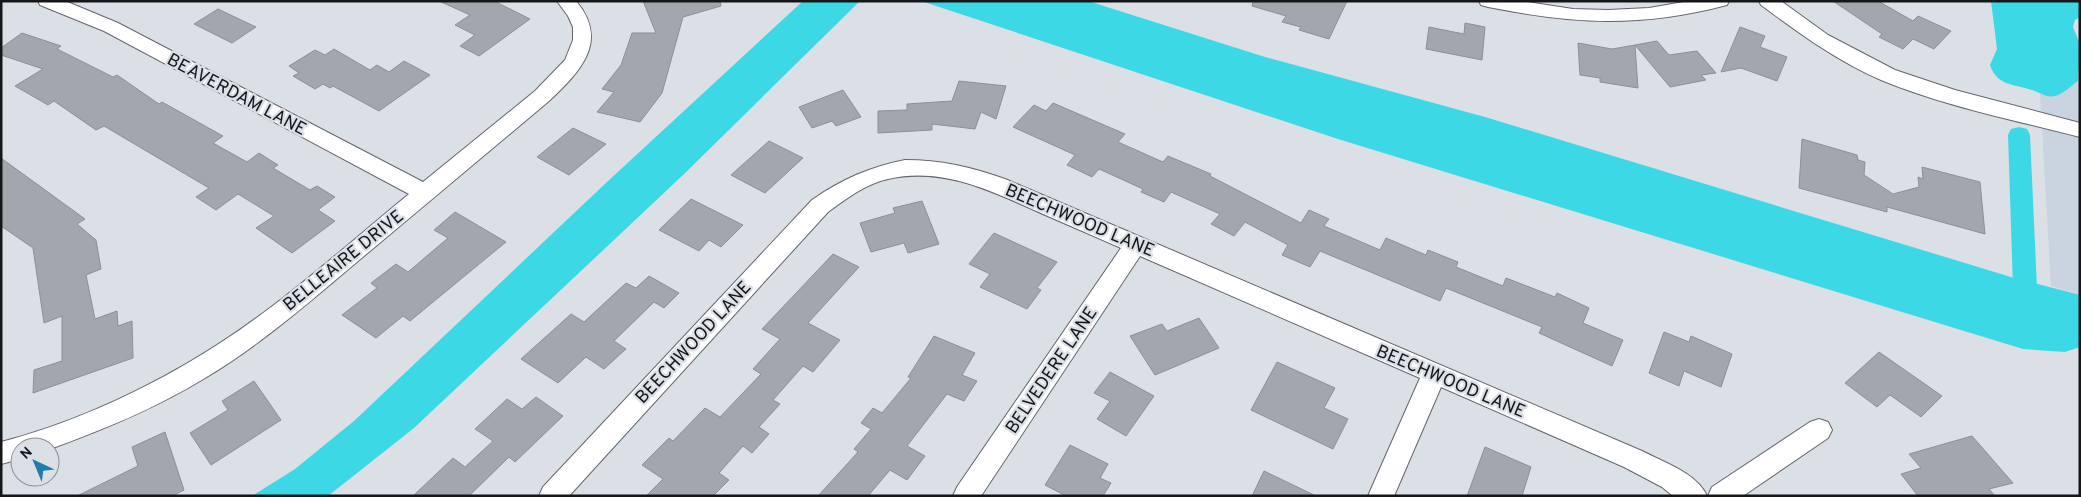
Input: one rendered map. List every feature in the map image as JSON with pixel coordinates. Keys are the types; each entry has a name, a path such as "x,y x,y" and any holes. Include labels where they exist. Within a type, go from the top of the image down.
{"street":[{"name":"BEAVERDAM LANE","path":"47,1 111,27 425,193"},
{"name":"BELLEAIRE DRIVE","path":"51,437 124,408 196,371 272,319 542,96 573,64 582,45 582,26 576,12 566,1"},
{"path":"1488,1 1567,14 1609,17 1660,12 1720,1"},
{"path":"1768,1 1821,40 1888,75 1951,96 2080,130"},
{"name":"BEECHWOOD LANE","path":"552,496 810,216 836,194 864,178 909,168 936,168 958,171 989,182 1633,459 1671,479 1694,496"},
{"name":"BELVEDERE LANE","path":"966,496 1136,244"},
{"path":"1381,496 1434,374"},
{"path":"1721,496 1819,430"}],"shaded area":[{"path":"2080,71 2080,295 2051,286 2040,94 2056,96 2078,81"}],"water":[{"path":"803,1 860,1 682,176 414,428 328,496 252,496 295,469 354,421 607,182"},
{"path":"921,1 1088,1 1265,57 1485,117 2011,277 2080,295 2080,347 2065,352 2023,349 1338,139"},
{"path":"1991,1 2080,1 2080,17 2075,20 2073,27 2080,44 2078,81 2061,94 2046,96 2007,83 1997,77 1990,65 1997,49"}],"building":[{"path":"439,1 494,1 530,19 479,56 460,46 475,35 455,25 470,15"},
{"path":"643,1 720,1 721,6 683,17 662,93 640,122 597,112 614,92 602,89 621,65 632,33 656,33"},
{"path":"1253,1 1347,1 1329,39 1299,30 1301,27 1282,22 1286,16 1252,6"},
{"path":"1833,1 1878,1 1913,21 1918,16 1951,31 1934,49 1913,39 1903,49 1879,37 1882,34"},
{"path":"218,9 256,27 232,43 194,24"},
{"path":"1465,23 1485,27 1482,60 1426,49 1429,27 1464,34"},
{"path":"1740,27 1765,36 1760,47 1787,57 1777,81 1741,68 1721,72"},
{"path":"22,33 61,46 57,49 113,77 117,75 159,104 162,102 223,136 213,143 247,162 259,153 278,165 273,168 310,190 317,186 335,197 318,210 335,221 292,253 256,228 274,216 238,194 216,210 196,197 209,188 104,126 96,130 54,101 48,105 15,86 43,69 1,55 1,48"},
{"path":"1657,41 1669,55 1697,51 1716,73 1701,75 1706,80 1670,87 1635,45"},
{"path":"1578,43 1612,49 1635,45 1638,88 1600,82 1600,78 1580,75"},
{"path":"334,49 370,70 377,65 389,72 404,61 430,75 379,111 333,86 330,88 323,84 315,89 293,76 299,73 289,66 315,50 325,55"},
{"path":"959,81 1006,86 996,119 981,112 975,129 932,124 932,130 878,133 878,111 907,110 907,104 952,101"},
{"path":"843,90 861,117 836,126 832,121 812,128 799,107"},
{"path":"1053,103 1125,134 1118,142 1163,162 1168,156 1211,174 1210,176 1301,223 1309,210 1329,219 1324,226 1380,250 1386,238 1426,255 1428,250 1458,262 1456,267 1503,286 1506,278 1555,297 1557,293 1589,308 1583,323 1623,340 1612,366 1539,333 1542,327 1446,288 1440,301 1320,251 1310,267 1282,255 1288,245 1245,222 1234,236 1211,224 1220,214 1171,192 1164,202 1141,192 1143,189 1099,169 1092,177 1067,165 1075,155 1013,127 1034,105 1046,111"},
{"path":"573,128 606,144 569,175 537,157"},
{"path":"1802,139 1857,155 1858,160 1865,162 1864,175 1893,194 1919,187 1918,177 1923,179 1922,167 1980,182 1985,234 1887,207 1887,212 1799,188"},
{"path":"769,141 803,158 765,193 731,175"},
{"path":"1,158 85,219 77,224 96,240 101,269 86,275 95,319 117,311 118,326 132,321 133,358 33,393 34,370 62,361 62,316 44,323 33,248 1,226"},
{"path":"691,199 743,225 721,247 709,240 699,251 659,230"},
{"path":"922,201 939,244 908,253 904,243 871,252 860,223 895,213 893,208"},
{"path":"455,212 506,242 410,321 403,316 376,338 342,315 377,288 371,283 396,264 408,272 448,238 434,230"},
{"path":"994,233 1057,262 1037,288 1041,290 1027,309 980,287 990,274 969,264"},
{"path":"833,254 859,267 808,323 840,340 813,372 803,366 773,400 780,404 759,427 769,434 752,453 743,446 719,473 729,480 713,496 646,496 663,479 642,465 669,438 673,441 705,408 720,417 761,374 753,369 780,339 762,329"},
{"path":"649,276 679,293 664,308 654,302 614,341 626,349 604,369 586,357 558,383 521,359 571,314 584,322 626,283 636,288"},
{"path":"1199,318 1219,348 1155,375 1130,336 1162,324 1167,331"},
{"path":"1664,332 1689,342 1691,336 1732,354 1721,387 1684,371 1679,386 1649,373"},
{"path":"934,336 975,353 962,375 977,381 964,401 947,394 907,446 925,456 907,480 890,470 868,496 818,496 858,452 854,449 871,429 861,423 873,408 882,413 911,378 908,377"},
{"path":"1879,352 1942,396 1921,417 1890,395 1877,407 1845,383"},
{"path":"1277,362 1335,388 1324,408 1348,419 1333,449 1251,410"},
{"path":"1110,372 1154,396 1126,436 1097,419 1110,401 1094,393"},
{"path":"254,381 281,420 211,465 190,433 228,410 222,401"},
{"path":"536,397 563,416 515,462 509,457 469,496 413,496 453,458 465,467 493,441 475,429 507,399 522,409"},
{"path":"165,432 184,490 172,496 77,496 138,466 132,447"},
{"path":"1972,436 2013,483 1989,489 1995,496 1918,496 1901,474 1921,468 1909,454"},
{"path":"1070,445 1108,464 1100,478 1111,483 1103,496 1066,496 1045,485"},
{"path":"1485,447 1531,467 1522,496 1467,496"},
{"path":"1264,471 1316,496 1252,496"}],"waterway":[{"path":"2019,135 2025,288"}]}
